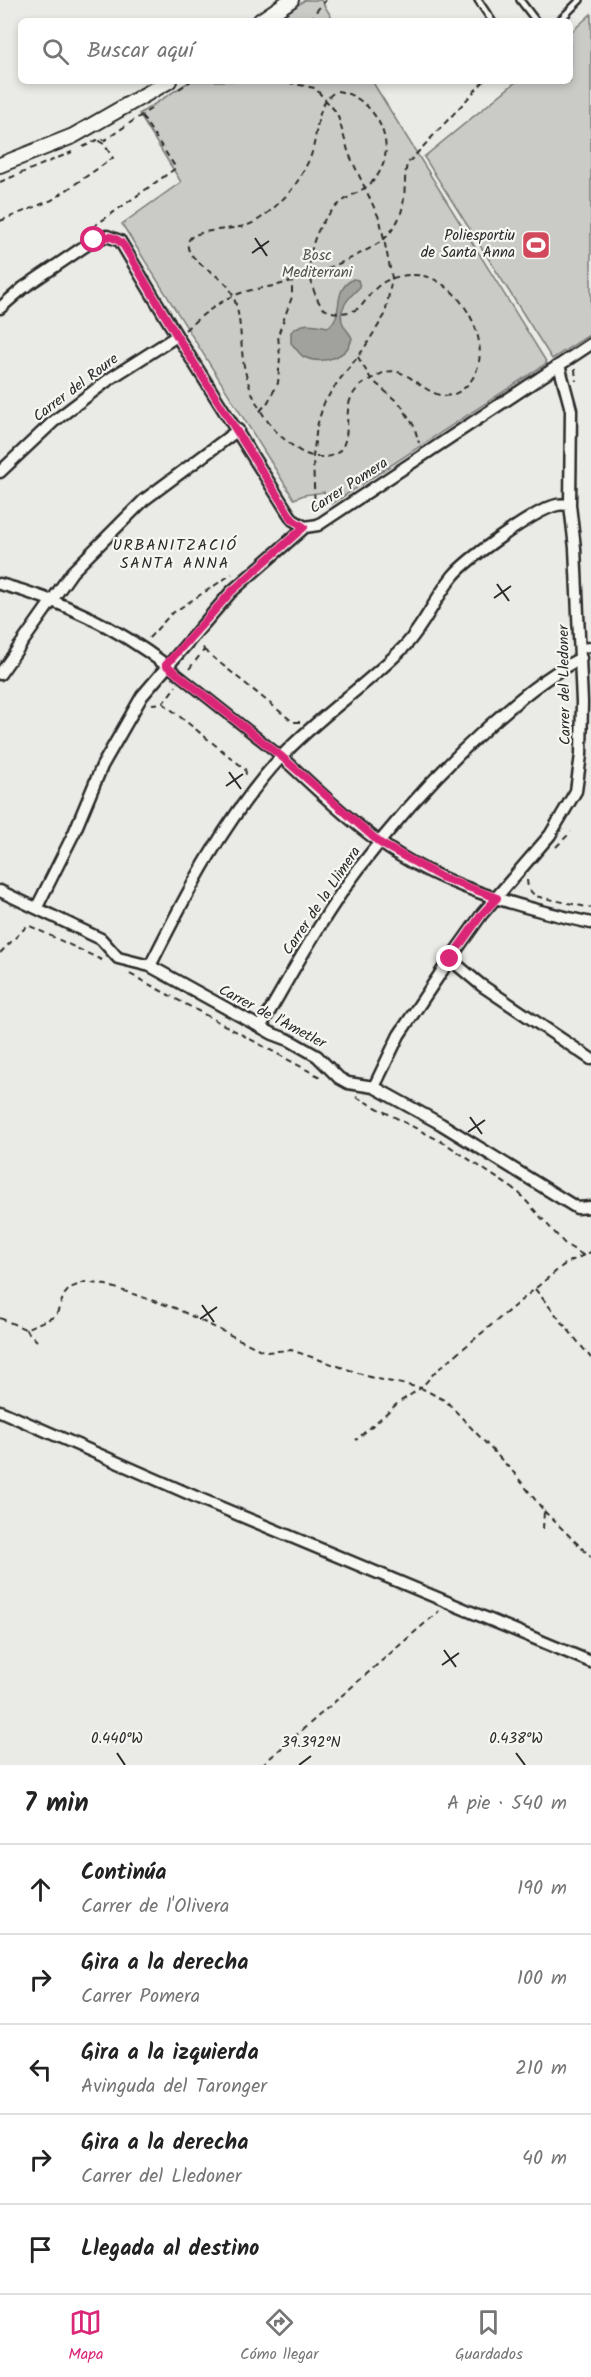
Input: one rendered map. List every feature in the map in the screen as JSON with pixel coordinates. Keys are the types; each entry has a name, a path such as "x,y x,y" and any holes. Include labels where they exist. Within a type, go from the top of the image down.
{"street":[{"path":"264,18 291,0"},
{"path":"0,165 73,136 174,85"},
{"path":"0,308 23,288 100,237 114,237 124,246 181,333 293,520 304,527"},
{"name":"Carrer del Roure","path":"0,472 52,422 111,378 181,333"},
{"name":"Carrer Pomera","path":"37,907 74,833 102,766 142,696 166,665 231,592 304,527 318,525 591,344"},
{"name":"Carrer del Lledoner","path":"374,1087 399,1035 450,959 482,914 550,835 576,791 581,744 584,651 570,505 571,410 559,365"},
{"path":"0,674 72,572 144,500 238,430"},
{"path":"150,966 192,885 228,826 282,757 310,728 405,646 452,577 468,561 542,510 559,504 570,505"},
{"path":"0,584 32,592 85,614 143,648 282,757 380,843 441,877 547,914 591,923"},
{"name":"Carrer de la Llimera","path":"261,1026 359,868 450,761 513,705 584,651"},
{"name":"Carrer de l'Ametler","path":"0,891 101,939 118,958 150,966 317,1056 339,1078 348,1083 374,1087 441,1124 577,1208 590,1208"},
{"path":"450,959 481,985 591,1059"},
{"path":"0,1411 203,1500 591,1662"}],"lane":[{"path":"478,0 490,18"},
{"path":"520,0 534,18"},
{"path":"562,18 579,0"}],"path":[{"path":"314,18 313,15 326,0"},
{"path":"295,84 315,88 337,113 349,154 380,220 392,278 385,315 324,403 317,426 313,457 315,517"},
{"path":"181,333 223,301 311,274 358,254 385,239 399,220 405,201 404,178 407,164 481,84"},
{"path":"337,91 348,92 364,102 376,115 385,137 384,162 377,177 366,188 337,205 318,227 310,257 311,274 314,292 323,308 346,313 358,309 376,288 392,278 412,275 429,278 448,289 469,312 478,336 479,359 475,374 464,388 454,394 433,394 409,376 395,370 384,372 359,385 347,409 348,432 344,444 326,458 313,457 298,451 273,429 260,411 249,385 242,353 242,326 234,296 226,284 194,260 187,250 187,242 192,236 202,233 249,225 272,210 295,186 311,156 323,104 337,91"},
{"path":"0,182 97,140 105,140 160,102"},
{"path":"93,227 176,168 141,115"},
{"path":"0,221 52,200 113,158 104,144 97,140"},
{"path":"260,411 268,402 278,383 280,357 278,335 292,297 292,280"},
{"path":"358,357 370,379 401,405 414,426 421,448"},
{"path":"577,390 575,368 579,363"},
{"path":"150,638 171,614 241,569"},
{"path":"200,639 204,650 293,722 303,722"},
{"path":"163,703 204,650"},
{"path":"149,704 163,703 245,770 248,782"},
{"path":"551,853 571,832"},
{"path":"530,873 527,881 528,888 535,896 591,908"},
{"path":"0,953 28,925 107,963"},
{"path":"128,973 331,1083"},
{"path":"351,1094 446,1144 518,1192 565,1244 583,1255"},
{"path":"356,1440 398,1403 421,1388 435,1372 566,1263 591,1252"},
{"path":"25,1329 56,1316 64,1295 70,1288 84,1282 106,1285 175,1308 265,1352 291,1350 373,1378 421,1388 446,1401 516,1474 544,1512 591,1557"},
{"path":"535,1289 591,1358"},
{"path":"0,1318 25,1329 37,1341"},
{"path":"543,1529 544,1512"},
{"path":"262,1765 451,1602"}],"green space":[{"path":"305,0 321,0 332,18 280,18"},
{"name":"Poliesportiu de Santa Anna","path":"591,14 591,334 552,359 424,157 513,84 573,84 573,30"},
{"name":"Bosc Mediterrani","path":"185,84 374,84 547,363 332,504 324,492 294,499 122,224 181,182 139,114"}],"shaded area":[{"path":"353,279 358,280 360,287 348,299 341,315 344,326 352,338 349,345 340,355 326,360 304,357 291,343 291,332 304,325 328,327 336,316 342,290"}],"place":[{"name":"Poliesportiu de Santa Anna","path":"536,245"}],"district":[{"name":"URBANITZACIÓ SANTA ANNA","path":"175,554"}],"route":[{"path":"94,240 100,237 114,237 124,246 177,336 287,511 293,520 304,527 231,592 166,665 282,757 380,843 441,877 497,898 482,914 450,959"}]}
